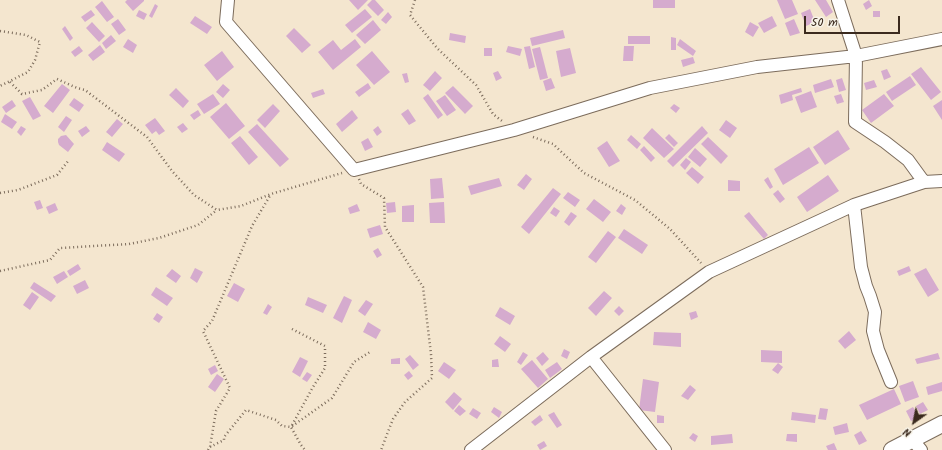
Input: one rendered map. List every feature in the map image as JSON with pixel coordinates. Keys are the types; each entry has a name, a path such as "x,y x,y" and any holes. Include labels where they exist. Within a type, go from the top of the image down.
{"main road":[{"path":"892,450 916,445 942,424"}],"street":[{"path":"228,0 226,22 354,170 514,130 650,88 756,67 856,56 942,39"},
{"path":"838,0 856,56 855,122 885,142 908,160 924,182"},
{"path":"471,450 591,357 709,272 854,205 924,182 942,181"},
{"path":"854,205 861,267 875,312 873,331 878,350 891,382"},
{"path":"591,357 664,450"}],"path":[{"path":"415,0 410,15 437,48 476,85 493,114 514,130 553,144 584,173 635,200 670,229 709,272"},
{"path":"0,31 26,35 40,42 35,60 28,72 0,86"},
{"path":"10,82 22,94 42,90 57,79 85,90 146,137 172,171 194,196 217,210"},
{"path":"0,193 18,190 57,175 69,160"},
{"path":"0,271 50,260 60,248 129,244 159,238 198,225 217,210 241,206 271,194 354,170 361,184 384,198 385,227 423,287 431,354 432,378 405,402 392,419 381,450"},
{"path":"209,449 216,411 230,388 203,331 212,321 252,226 271,194"},
{"path":"292,329 325,346 325,368 313,387 292,428"},
{"path":"209,449 224,440 224,436 246,410 276,420 282,426 292,428 332,398 354,362 370,352"},
{"path":"292,428 301,446 305,450"}],"building":[{"path":"127,0 144,1 133,11 125,2"},
{"path":"349,0 368,0 358,10"},
{"path":"372,0 375,0 384,10 378,16 367,5"},
{"path":"653,0 675,0 675,8 653,8"},
{"path":"777,0 792,0 798,14 785,19"},
{"path":"815,0 826,0 833,12 826,17"},
{"path":"869,0 872,6 866,10 863,4"},
{"path":"102,1 114,17 107,22 95,7"},
{"path":"155,4 158,6 152,18 149,16"},
{"path":"365,9 372,17 352,33 345,25"},
{"path":"810,9 815,22 806,26 801,13"},
{"path":"91,10 95,15 85,22 81,17"},
{"path":"139,10 147,14 144,20 136,16"},
{"path":"873,11 880,11 880,17 873,17"},
{"path":"388,12 392,17 386,24 381,20"},
{"path":"195,16 212,27 207,34 190,23"},
{"path":"772,16 777,26 764,33 758,23"},
{"path":"118,19 126,30 119,35 111,24"},
{"path":"794,19 800,33 790,36 785,23"},
{"path":"373,20 381,30 365,44 356,35"},
{"path":"92,22 105,36 99,42 86,28"},
{"path":"750,22 759,27 753,37 745,32"},
{"path":"65,26 73,38 70,41 62,29"},
{"path":"294,28 311,45 302,53 286,36"},
{"path":"563,30 565,38 532,46 530,38"},
{"path":"450,33 466,36 465,43 449,40"},
{"path":"111,35 116,41 106,49 102,43"},
{"path":"628,36 650,36 650,44 628,44"},
{"path":"671,37 676,38 676,50 671,50"},
{"path":"128,39 137,45 133,53 123,47"},
{"path":"355,39 361,47 333,70 318,52 333,40 341,50"},
{"path":"680,39 696,51 693,56 677,45"},
{"path":"100,45 105,52 93,61 88,55"},
{"path":"79,46 83,51 75,57 71,52"},
{"path":"508,46 522,49 520,56 506,52"},
{"path":"530,46 535,67 529,69 524,47"},
{"path":"624,46 634,46 633,61 623,61"},
{"path":"540,47 548,78 540,80 532,49"},
{"path":"484,48 492,48 492,56 484,56"},
{"path":"570,48 576,73 561,77 556,51"},
{"path":"222,51 234,67 217,81 204,65"},
{"path":"372,51 390,72 374,85 356,65"},
{"path":"693,57 695,63 683,67 681,60"},
{"path":"921,67 941,92 931,100 911,74"},
{"path":"887,69 891,77 884,80 881,71"},
{"path":"435,71 442,78 430,91 423,85"},
{"path":"498,71 502,78 496,81 493,73"},
{"path":"407,73 409,82 405,83 402,74"},
{"path":"910,76 916,85 892,101 886,92"},
{"path":"551,78 555,88 546,91 543,81"},
{"path":"842,78 846,90 839,92 836,80"},
{"path":"831,79 834,87 815,93 813,85"},
{"path":"874,80 877,87 866,90 864,83"},
{"path":"368,83 371,88 359,97 355,92"},
{"path":"62,84 70,90 53,113 44,106"},
{"path":"223,84 230,90 223,98 216,92"},
{"path":"453,86 473,106 465,114 445,93"},
{"path":"176,88 189,101 183,108 169,95"},
{"path":"801,88 802,92 792,95 793,100 781,104 779,95"},
{"path":"323,89 325,94 313,98 311,93"},
{"path":"811,91 817,107 801,113 795,97"},
{"path":"213,94 220,104 204,114 197,104"},
{"path":"428,94 443,115 438,119 423,98"},
{"path":"841,94 844,102 837,104 834,96"},
{"path":"884,94 894,106 871,123 862,110"},
{"path":"445,95 456,110 447,116 436,101"},
{"path":"30,97 41,116 33,120 22,101"},
{"path":"74,98 84,105 79,112 69,105"},
{"path":"12,100 16,106 6,113 2,107"},
{"path":"942,100 942,120 933,106"},
{"path":"226,103 245,126 229,139 210,117"},
{"path":"273,104 280,111 265,128 257,120"},
{"path":"674,104 680,108 676,113 670,108"},
{"path":"408,109 416,121 409,125 401,114"},
{"path":"198,110 201,115 194,120 190,115"},
{"path":"352,110 358,118 342,132 336,124"},
{"path":"5,114 17,122 12,129 1,122"},
{"path":"66,116 72,120 64,132 58,127"},
{"path":"155,118 165,131 159,135 156,131 152,134 145,125"},
{"path":"117,119 123,124 112,137 106,132"},
{"path":"726,120 737,128 730,138 719,130"},
{"path":"183,123 188,129 182,133 177,127"},
{"path":"257,124 289,159 280,167 248,132"},
{"path":"21,126 26,129 21,136 17,132"},
{"path":"86,126 90,131 82,137 78,131"},
{"path":"378,126 382,132 377,136 373,130"},
{"path":"702,126 708,133 673,167 667,161"},
{"path":"652,128 674,149 664,158 643,138"},
{"path":"838,130 850,149 825,165 813,147"},
{"path":"669,134 678,143 674,147 665,138"},
{"path":"66,135 74,144 68,152 59,145 58,142 58,139 61,136"},
{"path":"631,135 641,144 637,149 627,140"},
{"path":"240,136 258,157 249,165 231,143"},
{"path":"708,137 728,156 721,164 701,144"},
{"path":"368,138 373,147 365,151 361,142"},
{"path":"607,141 620,161 609,167 597,148"},
{"path":"107,142 125,154 119,162 102,150"},
{"path":"644,146 655,158 651,162 640,150"},
{"path":"809,147 819,163 783,185 774,169"},
{"path":"695,148 707,159 700,167 688,157"},
{"path":"686,158 691,162 685,170 680,165"},
{"path":"692,167 704,177 698,184 686,173"},
{"path":"526,174 532,179 524,190 517,185"},
{"path":"828,175 839,191 807,212 797,197"},
{"path":"768,177 773,187 770,189 764,180"},
{"path":"442,178 444,198 431,199 430,179"},
{"path":"499,178 502,186 471,195 468,186"},
{"path":"728,180 740,181 740,191 728,191"},
{"path":"553,188 561,194 529,234 521,227"},
{"path":"778,190 785,199 780,203 773,194"},
{"path":"568,192 580,200 575,207 563,198"},
{"path":"594,199 611,212 603,222 586,209"},
{"path":"40,200 43,208 37,210 34,202"},
{"path":"395,202 396,212 387,213 386,203"},
{"path":"444,202 445,223 430,223 429,203"},
{"path":"55,203 58,210 49,214 46,207"},
{"path":"357,204 360,211 350,214 348,208"},
{"path":"621,204 626,208 622,215 616,211"},
{"path":"414,205 414,222 402,222 402,206"},
{"path":"554,207 560,211 556,217 550,213"},
{"path":"571,212 577,216 569,226 564,222"},
{"path":"749,212 768,235 764,239 744,216"},
{"path":"380,225 383,234 370,238 367,229"},
{"path":"624,229 648,245 642,254 618,238"},
{"path":"608,231 616,237 596,263 588,257"},
{"path":"378,248 382,255 377,258 373,251"},
{"path":"78,264 81,269 70,276 67,271"},
{"path":"909,266 911,271 899,276 897,271"},
{"path":"195,268 203,272 197,283 190,278"},
{"path":"926,268 939,290 928,297 914,274"},
{"path":"172,269 181,276 176,283 166,276"},
{"path":"64,271 68,277 57,284 53,277"},
{"path":"85,280 89,288 77,294 73,286"},
{"path":"34,282 56,296 51,302 30,288"},
{"path":"234,283 245,289 238,302 227,296"},
{"path":"156,287 173,298 167,306 151,295"},
{"path":"604,291 612,298 596,316 588,308"},
{"path":"32,292 39,297 30,310 23,305"},
{"path":"344,296 352,300 342,323 333,318"},
{"path":"308,297 327,305 323,313 305,305"},
{"path":"366,300 373,304 365,316 358,311"},
{"path":"268,304 272,307 267,315 263,313"},
{"path":"619,306 624,311 619,316 614,311"},
{"path":"500,307 515,316 510,325 495,316"},
{"path":"696,311 698,317 691,320 689,313"},
{"path":"157,313 163,317 159,323 153,319"},
{"path":"368,322 381,330 376,339 363,332"},
{"path":"849,331 856,340 845,349 838,341"},
{"path":"654,332 681,333 681,347 653,345"},
{"path":"500,336 511,344 505,352 494,344"},
{"path":"564,349 570,352 567,359 561,356"},
{"path":"761,350 782,351 782,363 761,362"},
{"path":"523,352 528,355 521,365 517,362"},
{"path":"543,352 549,359 542,366 536,358"},
{"path":"938,353 940,359 917,364 915,359"},
{"path":"410,355 419,365 413,370 405,359"},
{"path":"300,357 308,361 300,377 292,372"},
{"path":"400,358 400,364 391,364 391,359"},
{"path":"498,359 499,367 492,367 492,360"},
{"path":"532,360 548,379 538,388 521,369"},
{"path":"444,362 456,370 449,379 438,371"},
{"path":"557,362 562,369 550,378 545,370"},
{"path":"778,363 783,367 778,374 772,370"},
{"path":"215,365 218,371 211,375 208,369"},
{"path":"409,371 413,376 408,380 404,375"},
{"path":"307,372 312,375 307,382 302,379"},
{"path":"217,374 224,379 215,392 208,387"},
{"path":"643,379 659,382 655,412 639,410"},
{"path":"913,381 919,397 905,402 899,386"},
{"path":"942,382 942,391 928,395 926,387"},
{"path":"690,385 696,390 688,400 681,396"},
{"path":"894,389 901,404 867,420 859,405"},
{"path":"454,392 462,399 453,410 445,402"},
{"path":"923,402 928,410 920,414 916,406"},
{"path":"459,405 466,411 460,416 454,411"},
{"path":"494,407 502,412 499,418 491,412"},
{"path":"913,407 919,417 911,421 906,411"},
{"path":"473,408 481,413 477,419 469,414"},
{"path":"820,408 828,409 826,420 818,419"},
{"path":"554,412 562,425 557,428 548,415"},
{"path":"792,412 816,415 815,423 791,420"},
{"path":"540,415 543,420 535,426 531,422"},
{"path":"657,415 664,416 664,423 657,423"},
{"path":"847,423 849,432 835,435 833,427"},
{"path":"861,431 867,441 859,445 854,435"},
{"path":"693,433 698,436 695,442 689,438"},
{"path":"732,434 733,443 711,445 711,436"},
{"path":"787,434 797,434 797,442 786,441"},
{"path":"544,441 547,446 540,450 537,445"},
{"path":"834,443 837,450 828,450 826,446"}]}
